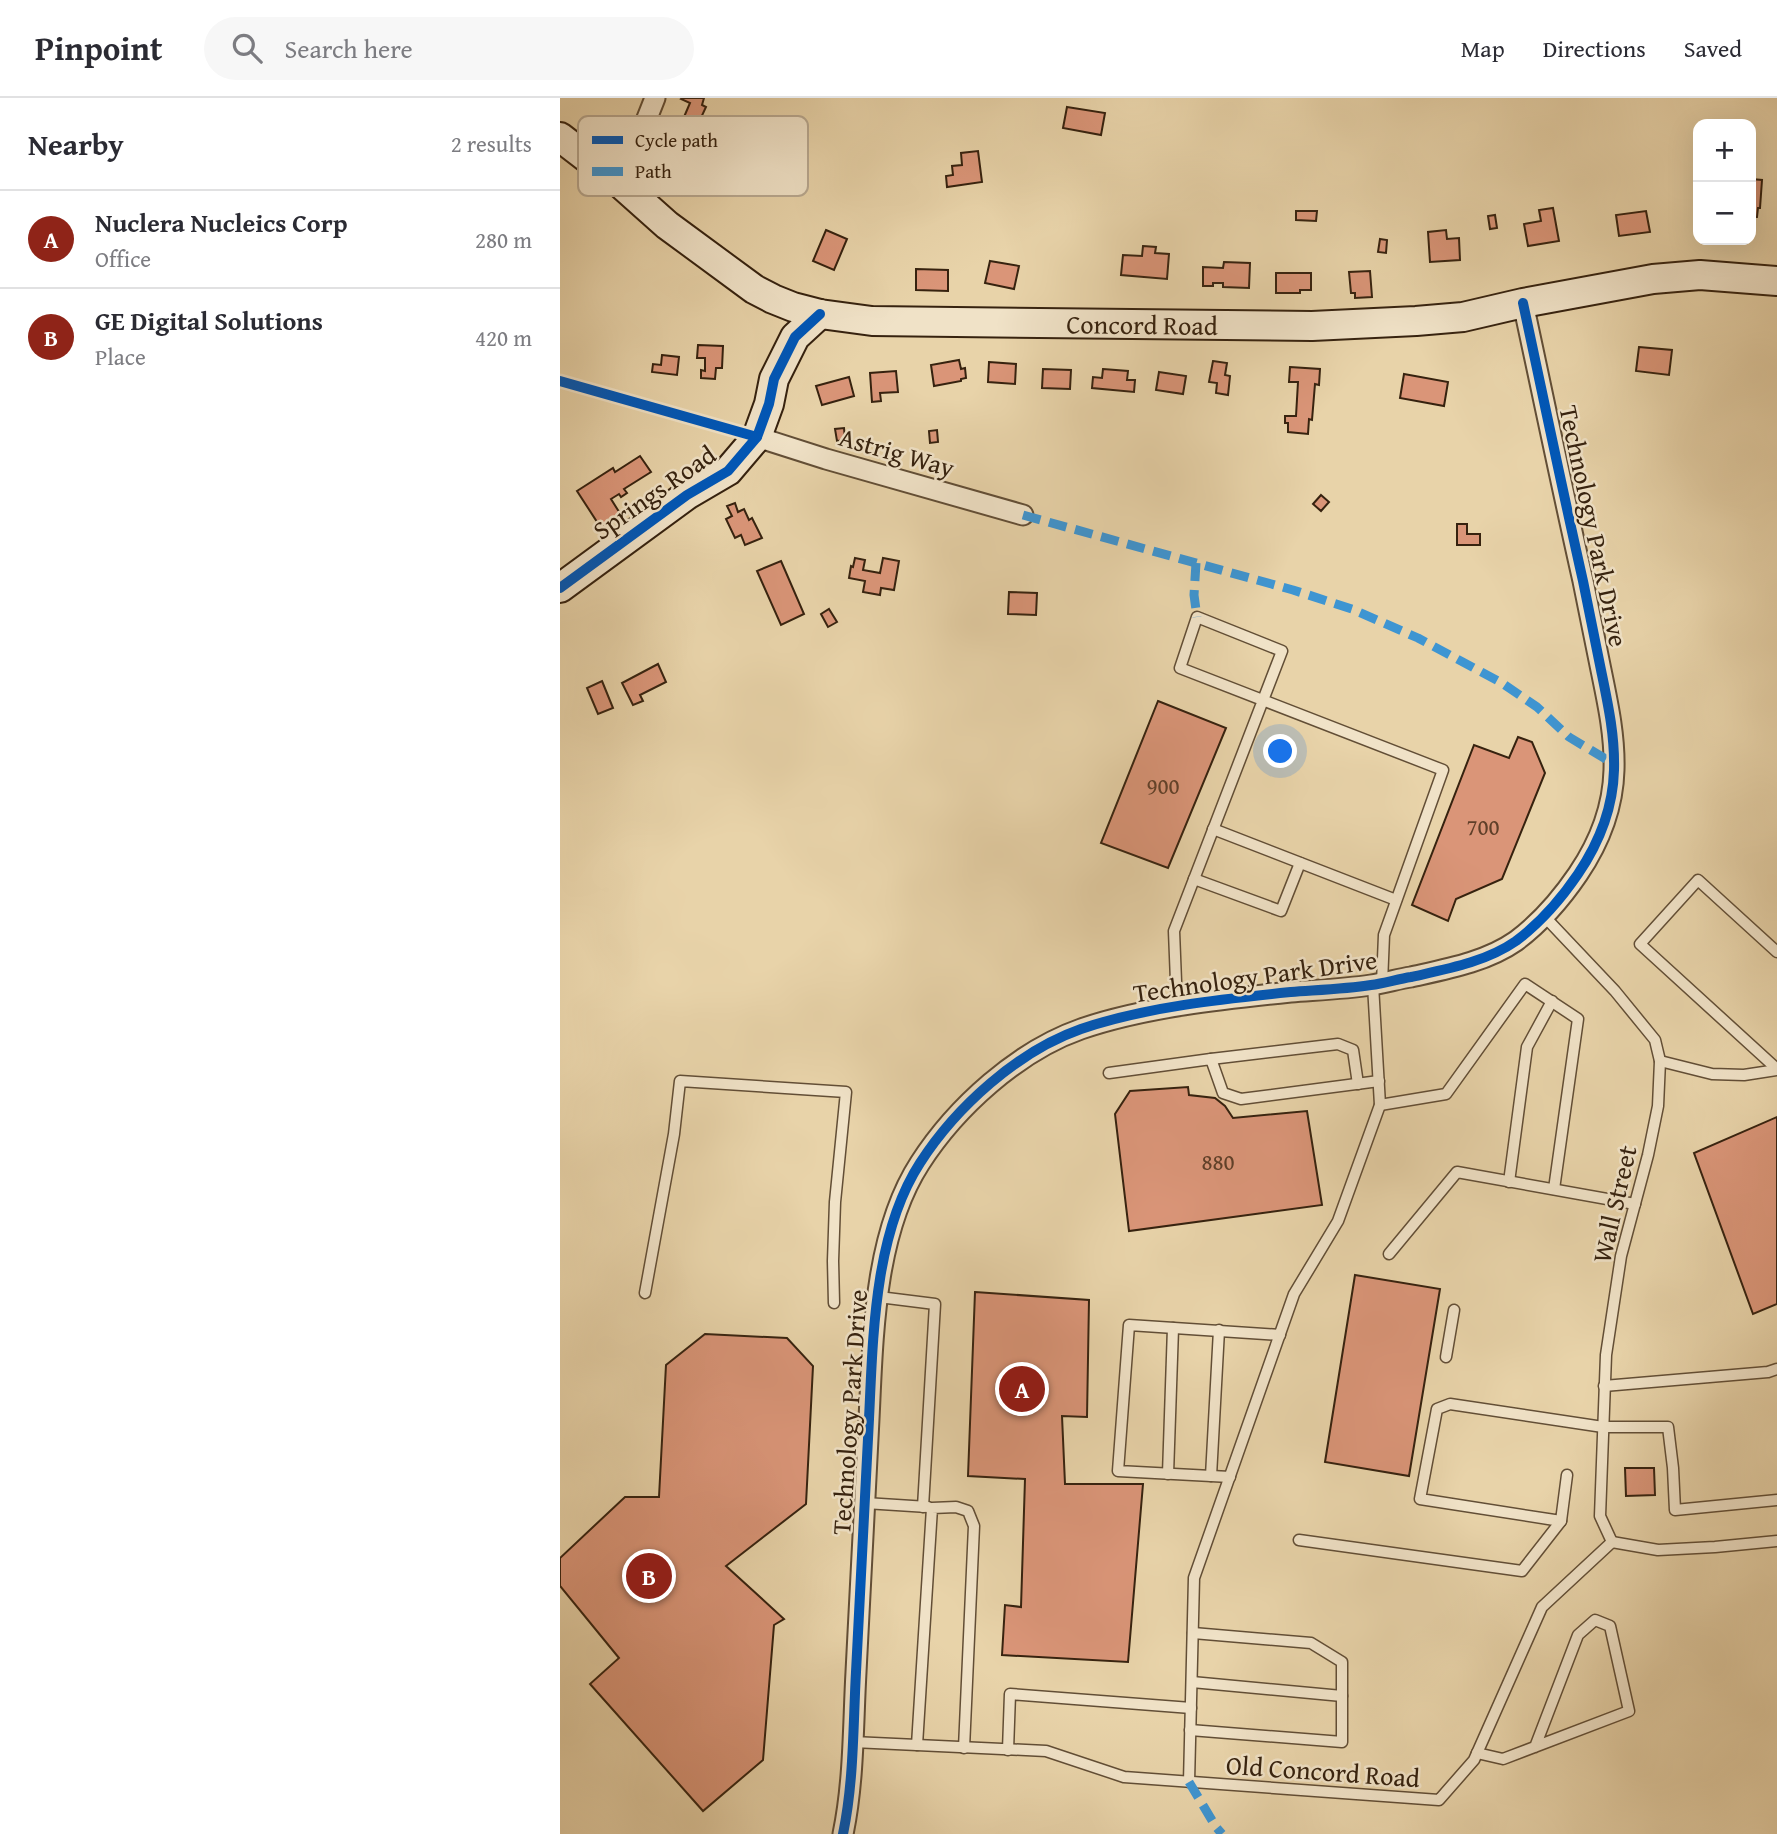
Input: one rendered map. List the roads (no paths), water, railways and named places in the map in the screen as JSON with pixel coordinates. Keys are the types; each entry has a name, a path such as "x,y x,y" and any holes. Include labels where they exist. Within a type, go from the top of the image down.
{"main road":[{"name":"Concord Road","path":"560,137 578,151"},
{"name":"Concord Road","path":"634,196 667,225 754,289 773,299 820,314 872,321 1312,326 1463,317 1653,279 1700,275 1777,281"},
{"name":"Springs Road","path":"560,588 687,495 728,471 757,437 769,404 774,379 795,337 820,314"}],"street":[{"path":"648,116 655,98"},
{"name":"Technology Park Drive","path":"843,1834 847,1817 853,1742 873,1339 883,1260 893,1221 906,1189 919,1164 949,1123 992,1082 1035,1051 1076,1031 1114,1019 1177,1007 1378,984 1441,971 1486,957 1516,940 1544,916 1564,894 1593,852 1613,792 1614,734 1523,303"},
{"name":"Astrig Way","path":"757,437 827,460 1023,515"}],"lane":[{"path":"1177,1007 1174,931 1263,699 1282,651 1198,617 1181,667 1263,699 1443,770 1384,935 1378,984 1380,1105 1338,1221 1294,1294 1194,1578 1189,1782"},
{"path":"1213,830 1396,900"},
{"path":"1194,879 1281,911 1300,863"},
{"path":"1777,952 1698,880 1640,944 1777,1070"},
{"name":"Wall Street","path":"1544,916 1615,991 1655,1040 1660,1061 1658,1106 1621,1256 1606,1355 1600,1516 1612,1542"},
{"path":"1380,1105 1446,1094 1525,984 1578,1019 1554,1189"},
{"path":"1509,1182 1527,1047 1552,1001"},
{"path":"1109,1073 1338,1044 1353,1050 1358,1084"},
{"path":"1211,1059 1223,1093 1241,1099 1379,1081"},
{"path":"1660,1061 1712,1074 1744,1075 1777,1070"},
{"path":"645,1293 674,1134 680,1081 845,1092 835,1202 834,1303"},
{"path":"1389,1254 1457,1172 1635,1204"},
{"path":"878,1297 935,1304 917,1745"},
{"path":"1446,1357 1454,1310"},
{"path":"1230,1477 1118,1471 1129,1325 1280,1335"},
{"path":"1168,1474 1173,1328"},
{"path":"1211,1476 1219,1330"},
{"path":"1604,1387 1777,1369"},
{"path":"1561,1521 1420,1499 1437,1409 1450,1404 1603,1427 1668,1427 1675,1510 1777,1500"},
{"path":"1298,1541 1522,1571 1561,1521 1567,1475"},
{"path":"865,1503 956,1507 968,1511 974,1526 964,1748"},
{"path":"1612,1542 1658,1549 1777,1541"},
{"name":"Old Concord Road","path":"853,1742 1046,1752 1124,1777 1440,1800 1474,1760 1542,1607 1612,1542"},
{"path":"1477,1753 1503,1759 1535,1747 1629,1711 1610,1626 1595,1620 1578,1635 1535,1747"},
{"path":"1191,1730 1342,1742 1342,1662 1311,1643 1193,1633"},
{"path":"1192,1682 1342,1696"},
{"path":"1007,1750 1010,1694 1191,1707"}],"place":[{"name":"Nuclera Nucleics Corp","path":"1022,1389"},
{"name":"GE Digital Solutions","path":"649,1576"}]}
